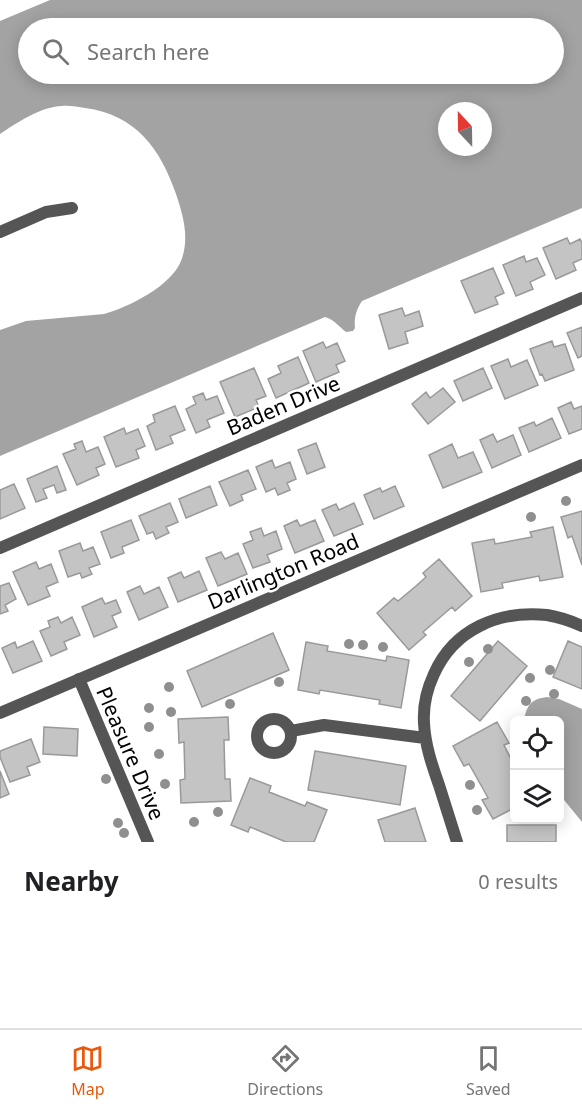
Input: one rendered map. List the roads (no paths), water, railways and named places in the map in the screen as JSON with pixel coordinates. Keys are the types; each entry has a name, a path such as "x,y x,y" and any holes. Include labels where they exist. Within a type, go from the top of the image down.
{"street":[{"path":"0,232 46,212 72,208"},
{"name":"Baden Drive","path":"0,548 582,298"},
{"name":"Darlington Road","path":"0,713 582,465"},
{"path":"457,842 428,754 423,720 433,676 445,653 477,626 512,616 547,615 582,626"},
{"name":"Pleasure Drive","path":"79,679 143,841"},
{"path":"291,731 324,725 425,738"}]}
